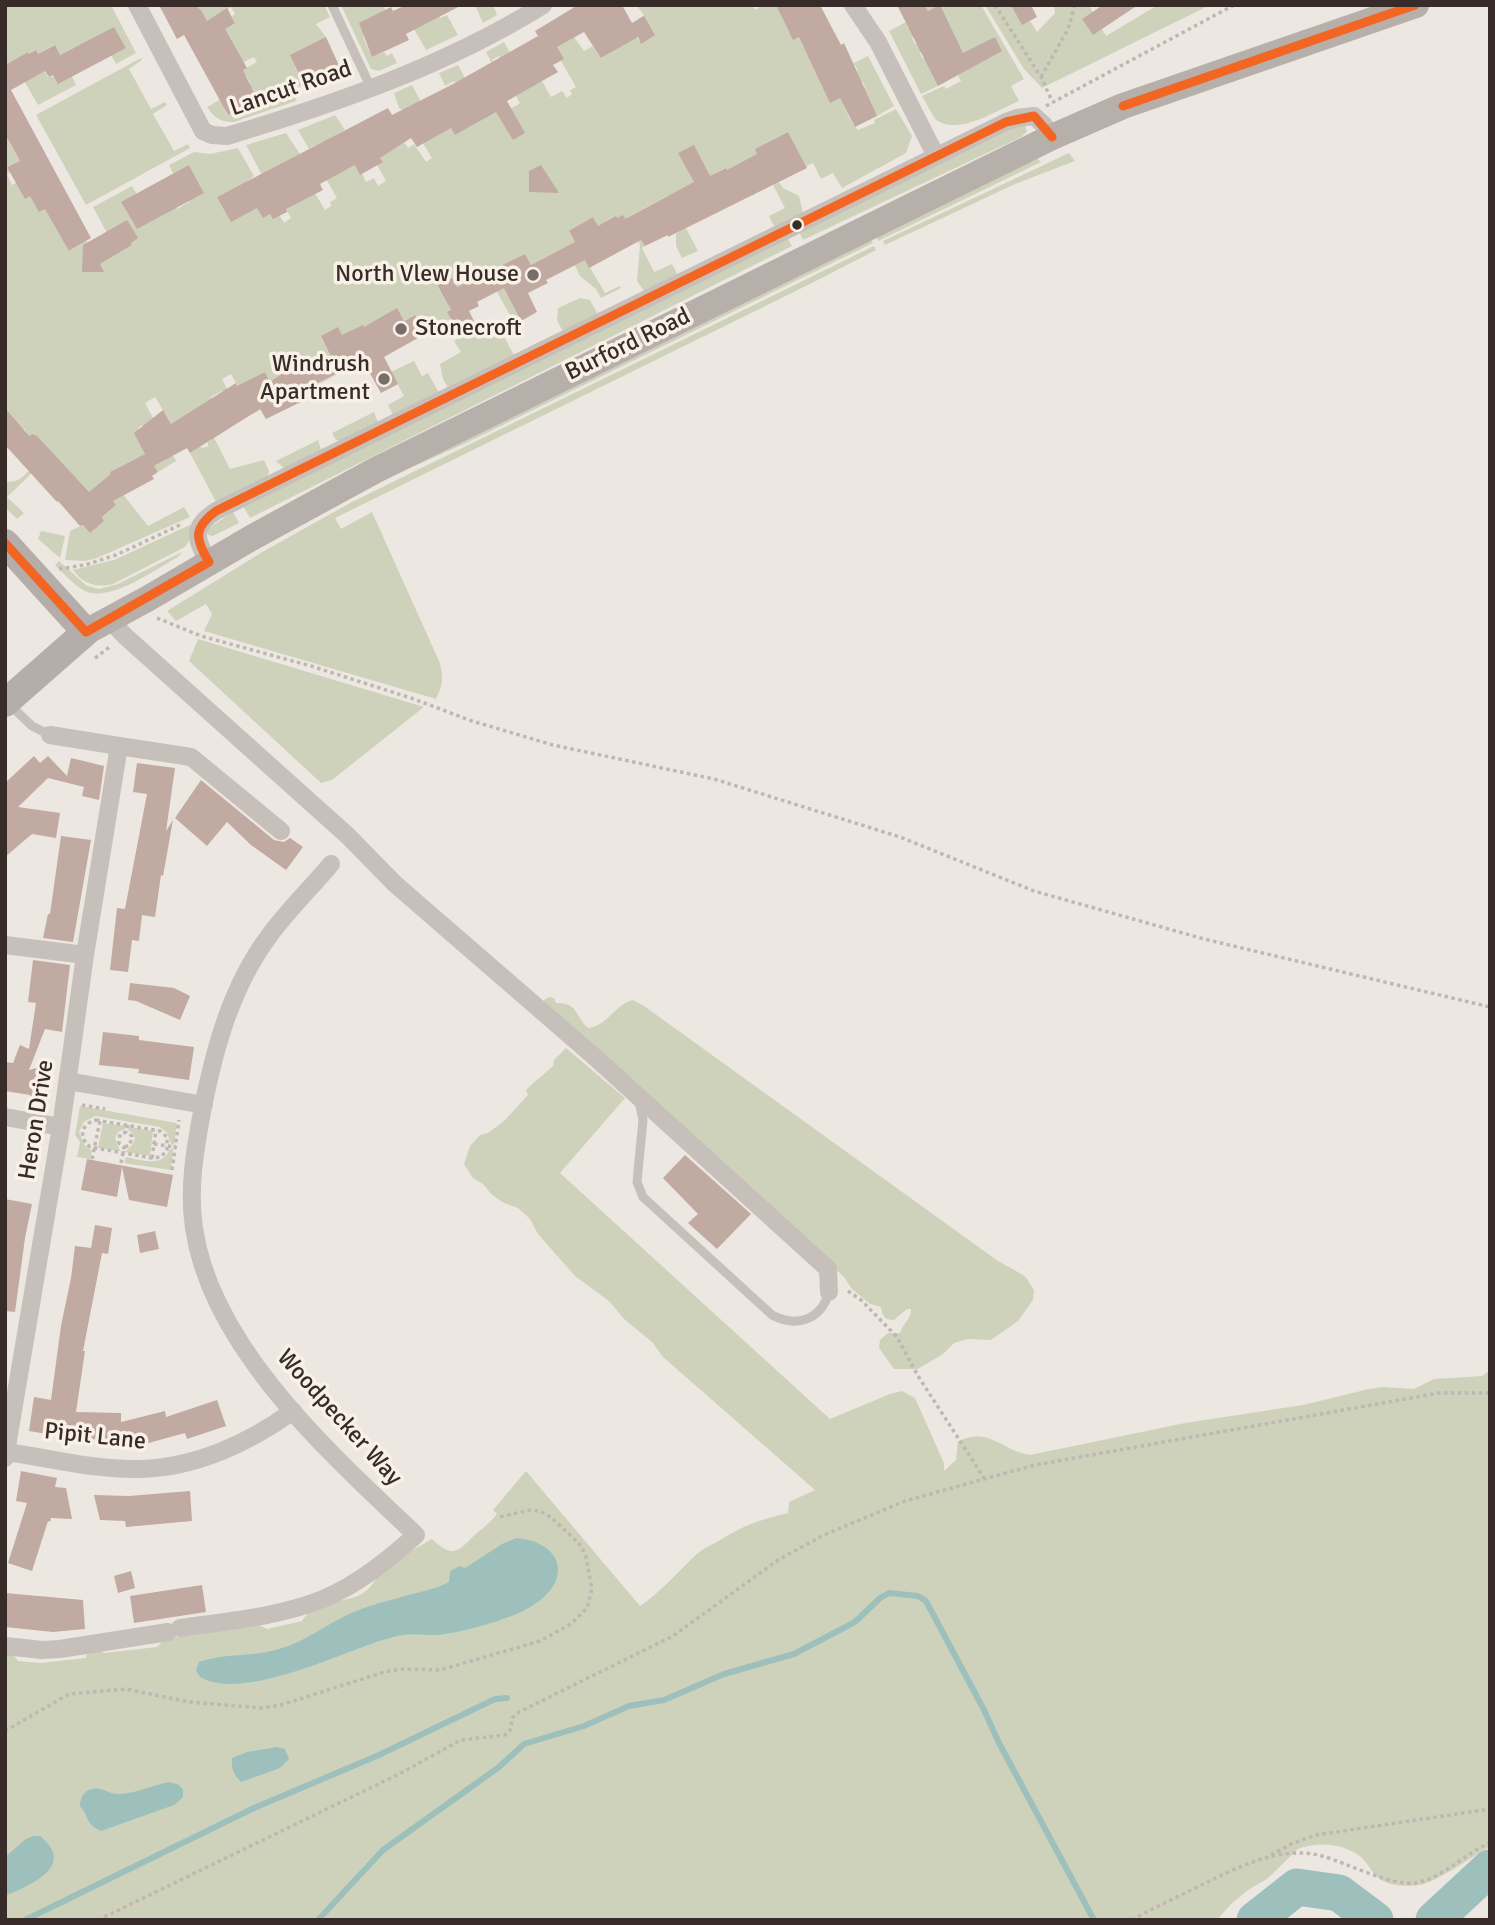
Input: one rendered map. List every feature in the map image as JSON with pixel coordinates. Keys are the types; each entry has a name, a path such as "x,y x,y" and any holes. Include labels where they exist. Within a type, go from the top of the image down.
{"main road":[{"name":"Burford Road","path":"6,702 98,626 389,464 1052,137 1123,106 1416,5"},
{"path":"5,542 37,576 98,626"}],"street":[{"name":"Lancut Road","path":"137,5 203,131 228,136 371,88 475,42 543,5"},
{"path":"853,5 878,42 936,156"},
{"path":"1034,117 1052,137"},
{"name":"Burford Road","path":"205,519 216,511 1006,122 1034,117"},
{"path":"205,519 197,541 209,562"},
{"path":"98,626 135,645 348,836 395,884 638,1097 828,1269 829,1292"},
{"path":"50,735 191,757 281,831"},
{"name":"Heron Drive","path":"6,1455 13,1358 61,1126 118,746"},
{"name":"Woodpecker Way","path":"5,1646 60,1649 269,1615 322,1599 370,1571 416,1535 346,1468 261,1373 226,1319 213,1290 199,1250 192,1217 193,1176 204,1105 220,1037 246,972 269,936 331,864"},
{"path":"5,945 85,955"},
{"path":"68,1080 204,1105"},
{"path":"5,1117 61,1126"},
{"name":"Pipit Lane","path":"6,1455 115,1468 166,1466 193,1460 240,1443 293,1410"}],"lane":[{"name":"Lancut Road","path":"332,5 371,88"},
{"path":"6,702 32,726 50,735"},
{"path":"638,1097 643,1120 637,1182 643,1197 772,1315 782,1320 797,1322 811,1318 826,1303 829,1292"}],"path":[{"path":"995,5 1041,77 1052,101"},
{"path":"1041,77 1068,29 1074,5"},
{"path":"1034,117 1052,101 1234,5"},
{"path":"37,576 66,566 85,565 109,558 192,520 205,519"},
{"path":"153,616 201,636 324,670 472,721 553,745 714,779 887,833 1034,891 1204,939 1490,1007"},
{"path":"80,1104 117,1110"},
{"path":"172,1170 179,1120"},
{"path":"92,1159 100,1121"},
{"path":"100,1121 156,1130 167,1137 169,1146 161,1157 152,1158 94,1149 86,1144 82,1132 87,1124 100,1121"},
{"path":"127,1132 128,1125"},
{"path":"152,1158 156,1130"},
{"path":"124,1147 130,1145 132,1140 131,1134 127,1132"},
{"path":"124,1147 118,1138 120,1134 127,1132"},
{"path":"154,1144 181,1148"},
{"path":"121,1163 124,1147"},
{"path":"855,1297 897,1337 918,1376 984,1478"},
{"path":"98,1920 399,1774 461,1740 505,1734 511,1730 512,1718 519,1712 673,1636 778,1560 824,1535 905,1501 1035,1465 1440,1393 1490,1393"},
{"path":"5,1731 69,1694 126,1689 189,1702 262,1708 281,1705 384,1672 452,1668 540,1641 571,1624 587,1608 592,1589 586,1557 581,1546 552,1518 540,1511 530,1510 500,1517"},
{"path":"1132,1920 1210,1881 1316,1835 1374,1828 1402,1821 1445,1818 1490,1809"},
{"path":"1267,1858 1294,1853 1319,1855 1405,1884 1435,1877 1490,1843"}],"green space":[{"path":"5,5 111,5 136,53 116,64 110,53 126,48 114,27 86,43 87,67 75,47 60,55 54,45 38,54 36,50 32,52 48,77 71,74 76,85 38,105 23,79 40,74 28,52 5,65"},
{"path":"188,5 324,5 330,17 316,24 326,37 315,57 295,67 305,87 294,89 296,101 234,122 215,116 207,107 223,98 227,115 249,103 242,88 250,83 246,75 238,79 235,74 257,62 254,57 242,63 212,33 235,23 232,16 235,14 231,7 200,27 201,11 196,7 191,10"},
{"path":"341,5 383,5 398,21 363,37 372,57 384,52 387,56 392,53 397,63 379,71 371,69"},
{"path":"475,5 493,5 497,15 483,23"},
{"path":"636,5 752,5 755,10 763,5 783,5 782,18 790,33 817,20 840,95 852,122 858,130 896,109 912,136 906,153 842,188 833,173 821,179 813,163 806,166 788,132 755,149 762,163 739,164 755,194 752,195 725,168 716,173 731,202 669,195 628,217 645,246 642,248 654,272 672,264 678,275 644,291 637,281 640,245 636,237 598,226 593,217 569,232 605,293 620,286 621,288 601,298 596,289 580,276 566,247 531,265 525,254 509,262 519,316 512,319 486,272 457,287 451,278 437,286 451,310 448,313 454,326 448,329 445,324 425,334 414,315 381,328 321,337 339,373 316,386 307,369 273,387 265,372 246,382 260,410 253,414 231,374 222,379 233,400 228,402 222,391 199,408 230,469 264,460 269,471 268,476 216,502 190,453 208,446 211,440 194,411 174,422 177,427 175,430 155,397 145,403 176,461 158,472 154,466 165,460 142,425 138,428 145,454 114,470 122,493 148,526 184,507 190,517 97,558 85,561 65,560 70,531 83,525 90,532 104,521 102,517 116,505 98,485 85,495 79,487 58,503 78,482 32,434 30,436 24,429 18,433 5,420 11,415 5,408 5,131 28,132 9,142 20,161 7,167 12,185 29,176 70,251 86,241 103,262 132,245 120,224 108,235 93,207 132,186 139,197 129,202 127,199 121,202 134,224 173,203 177,209 189,202 186,196 201,187 189,165 175,177 169,165 194,152 210,154 238,148 254,176 227,197 224,193 218,197 264,203 268,215 277,211 284,223 291,218 278,196 315,193 325,210 331,206 330,202 337,198 322,172 346,170 353,166 349,158 359,167 366,182 374,178 378,186 386,181 377,165 382,162 377,151 405,143 408,148 414,144 426,162 432,158 423,143 450,114 466,129 473,125 471,110 497,111 515,106 520,103 516,96 540,67 542,81 551,97 562,91 567,98 572,94 570,90 576,87 561,61 558,62 554,56 547,53 574,37 584,51 593,46 601,58 610,53 622,12 639,41 647,36 637,20 644,15"},
{"path":"924,5 981,5 1024,79 1011,86 1019,101 966,124 944,124 935,119 922,96 961,81 958,76 960,73"},
{"path":"985,5 1020,5 1037,32 1055,13 1054,5 1089,5 1106,36 1158,5 1210,5 1042,88 1024,69"},
{"path":"438,14 440,18 447,15 458,35 426,50 414,29"},
{"path":"906,22 908,28 912,26 916,35 912,38 915,44 919,42 924,51 920,53 923,59 927,58 938,86 921,94 889,31"},
{"path":"504,42 512,56 502,62 499,56 492,60 499,72 497,73 486,52"},
{"path":"868,56 894,106 877,116 862,89 865,87 863,82 859,84 854,73 858,71 855,65 850,65"},
{"path":"141,58 142,60 129,69 151,109 165,102 167,105 153,114 174,151 188,144 190,148 86,205 36,115"},
{"path":"458,65 466,80 457,85 454,81 445,86 439,73"},
{"path":"412,85 422,104 403,110 399,108 394,93"},
{"path":"335,115 345,130 317,149 315,145 309,149 298,130"},
{"path":"1025,125 1027,132 1021,137 803,240 799,232"},
{"path":"286,133 300,154 262,175 246,145"},
{"path":"1069,153 1075,161 1015,184 885,245 883,241"},
{"path":"1037,158 1041,162 878,241 876,237"},
{"path":"779,182 783,188 799,196 803,213 775,228 769,216 785,208 773,185"},
{"path":"686,228 698,251 682,258 676,246 676,233"},
{"path":"787,237 792,246 250,518 243,506"},
{"path":"871,239 873,243 464,444 399,473"},
{"path":"874,246 876,250 812,283 335,518 341,529 372,512 439,661 442,680 436,699 204,631 212,614 206,604 176,621 167,611 264,551 352,502"},
{"path":"580,298 590,300 598,315 563,332 557,320 558,308"},
{"path":"486,322 497,324 514,355 448,388 440,364 461,352 454,341"},
{"path":"414,361 422,376 428,373 439,393 393,415 388,405 404,396 391,372"},
{"path":"374,412 378,422 340,441 336,440 332,433"},
{"path":"318,440 321,450 285,469 276,461"},
{"path":"30,469 33,472 7,497 24,513 17,519 5,507 5,481 19,479"},
{"path":"233,512 239,523 213,536 208,535 207,529"},
{"path":"192,524 185,547 113,584 90,584 73,570 114,560"},
{"path":"41,531 65,536 60,558 38,539"},
{"path":"182,552 133,583 107,592 85,591 55,565 59,561 87,586 99,589 118,584"},
{"path":"198,639 424,707 332,780 321,783 189,661"},
{"path":"549,997 554,998 556,1003 573,1007 588,1028 601,1023 627,1002 633,1000 644,1006 998,1261 1025,1276 1034,1290 1033,1300 1018,1321 991,1340 968,1339 954,1343 943,1354 918,1369 894,1369 879,1348 880,1340 888,1333 900,1333 911,1309 907,1309 894,1320 888,1319 883,1315 881,1307 870,1304 852,1289 844,1277 717,1159 543,1004"},
{"path":"566,1048 625,1098 560,1173 830,1419 902,1391 915,1398 944,1463 944,1471 956,1460 958,1441 969,1437 987,1438 1030,1455 1185,1423 1303,1405 1369,1389 1414,1389 1434,1379 1482,1376 1490,1370 1490,1847 1427,1883 1408,1886 1381,1880 1364,1860 1349,1850 1323,1844 1306,1846 1298,1849 1267,1879 1231,1904 1217,1920 5,1920 5,1655 8,1653 13,1654 18,1661 40,1663 86,1658 87,1652 99,1649 104,1653 157,1647 165,1639 259,1625 267,1629 302,1621 313,1610 360,1595 391,1564 432,1539 446,1550 461,1548 495,1517 497,1514 493,1510 526,1471 640,1606 701,1551 746,1526 788,1513 789,1502 815,1490 663,1357 653,1343 623,1318 610,1302 575,1276 538,1234 530,1219 518,1208 492,1195 483,1184 473,1178 464,1164 470,1146 480,1135 488,1133 504,1121 528,1095 526,1090 553,1066 554,1060"},
{"path":"80,1106 177,1123 174,1145 160,1127 95,1116 84,1122 79,1132 85,1146 92,1151 90,1159 77,1157 80,1142 75,1135"},
{"path":"103,1123 126,1126 115,1138 120,1151 98,1148"},
{"path":"130,1127 153,1131 150,1156 125,1152 135,1139 128,1130"},
{"path":"170,1149 173,1149 171,1170 124,1163 126,1157 157,1161 167,1155"}],"water":[{"path":"516,1538 545,1547 553,1555 558,1575 545,1596 511,1616 457,1632 393,1637 268,1679 219,1683 200,1677 196,1670 199,1662 209,1659 289,1646 351,1613 438,1587 449,1582 450,1571 460,1566 465,1568"},
{"path":"277,1747 285,1749 289,1759 280,1768 241,1782 235,1774 232,1758 247,1752"},
{"path":"170,1782 179,1785 183,1790 183,1797 174,1805 101,1831 90,1822 80,1806 83,1795 92,1789 120,1794"},
{"path":"33,1836 40,1836 50,1847 54,1856 52,1865 37,1880 5,1896 5,1857"}],"building":[{"path":"159,5 194,5 201,10 207,21 227,8 235,23 225,29 247,68 243,70 257,99 228,115 184,35 177,39"},
{"path":"406,5 462,5 406,34 409,40 372,57 359,23 391,7 393,11"},
{"path":"578,5 622,5 632,23 644,16 655,35 641,44 638,37 601,58 584,32 557,47 564,59 553,65 558,72 507,101 525,133 513,140 496,112 455,135 451,128 417,147 411,138 380,158 383,162 360,175 355,165 320,184 323,190 286,209 287,212 273,219 270,214 263,218 257,208 231,222 217,197 388,108 392,115 455,83 538,36 535,31"},
{"path":"776,5 820,5 841,45 844,43 877,116 855,127 840,98 830,103 799,37 793,40"},
{"path":"897,5 924,5 928,11 940,5 963,53 995,37 1002,51 938,86"},
{"path":"1011,5 1031,5 1037,17 1022,25"},
{"path":"1103,5 1138,5 1093,35 1082,19"},
{"path":"114,27 126,48 58,84 53,75 49,77 45,71 11,90 91,238 69,251 45,209 39,212 30,196 25,199 7,167 20,161 5,134 5,65 28,52 29,54 36,50 38,54 55,45 60,55"},
{"path":"326,37 341,70 329,75 331,79 316,86 314,83 305,87 290,55"},
{"path":"788,132 807,168 668,237 645,246 641,240 589,268 585,260 546,280 548,283 528,293 537,312 521,321 504,288 477,302 479,306 469,311 476,325 459,334 447,312 451,310 437,285 452,278 457,287 525,254 531,265 575,242 569,231 593,217 598,226 616,216 617,218 623,215 625,219 694,182 678,153 694,145 710,176 757,154 755,149"},
{"path":"189,165 204,193 137,229 121,202"},
{"path":"541,165 559,193 529,192 529,171"},
{"path":"127,220 138,238 132,245 100,264 104,272 82,272 83,245"},
{"path":"397,308 404,321 415,315 425,334 384,357 398,384 381,393 363,361 315,384 310,390 313,396 266,419 260,409 190,453 187,448 154,466 158,472 152,476 154,479 113,501 116,505 90,533 83,525 80,526 5,445 5,408 30,436 37,436 89,492 111,474 110,472 145,454 134,433 163,410 171,424 236,383 237,386 265,372 270,382 286,371 296,374 331,357 321,336 338,327 342,335 363,325 364,327"},
{"path":"34,756 40,763 48,756 67,776 71,758 104,766 99,800 82,796 84,787 48,778 18,807 60,813 56,838 32,834 5,857 5,783"},
{"path":"137,763 175,768 166,831 173,820 155,917 142,915 139,941 132,940 128,972 110,970 117,908 125,909 147,794 133,792"},
{"path":"201,780 274,840 284,842 290,838 303,847 286,870 251,845 227,822 207,846 175,818"},
{"path":"61,836 91,840 73,942 43,938 50,914"},
{"path":"33,960 70,965 62,1032 45,1029 29,1070 44,1066 51,1096 31,1101 30,1095 5,1091 5,1062 13,1063 20,1045 29,1049 36,1003 28,1002"},
{"path":"130,983 174,988 190,996 180,1020 128,1000"},
{"path":"103,1032 194,1047 189,1080 138,1073 139,1069 99,1065"},
{"path":"685,1155 751,1214 717,1249 688,1223 698,1214 663,1178"},
{"path":"87,1159 173,1175 167,1207 129,1200 122,1167 117,1197 81,1190"},
{"path":"5,1199 32,1204 15,1312 5,1311"},
{"path":"95,1225 112,1228 108,1254 102,1253 83,1351 76,1412 121,1413 121,1422 165,1411 166,1417 217,1400 226,1426 187,1439 185,1433 134,1447 132,1440 77,1439 29,1431 34,1397 51,1400 75,1246 91,1248"},
{"path":"155,1231 159,1249 140,1253 137,1235"},
{"path":"21,1471 57,1478 55,1487 66,1488 72,1519 51,1518 50,1522 48,1521 32,1571 8,1563 27,1503 16,1501"},
{"path":"190,1491 192,1521 126,1527 125,1521 100,1520 94,1495 129,1496"},
{"path":"131,1571 135,1588 118,1593 114,1576"},
{"path":"202,1585 206,1612 134,1623 130,1596"},
{"path":"5,1593 83,1600 85,1629 53,1632 5,1627"}],"waterway":[{"path":"318,1920 383,1850 499,1767 524,1744 584,1726 629,1706 664,1700 724,1674 794,1654 855,1622 889,1593 918,1596 926,1601 1094,1920"},
{"path":"25,1920 254,1808 379,1755 495,1699 507,1698"},
{"path":"1434,1920 1490,1868"},
{"path":"1255,1920 1297,1887 1339,1893 1375,1920"}],"transit line":[{"path":"1123,106 1415,5"},
{"path":"5,543 86,632 209,562 201,547 199,534 203,523 216,511 1006,122 1034,116 1052,137"}],"place":[{"name":"North Vlew House","path":"533,275"},
{"name":"Stonecroft","path":"401,329"},
{"name":"Windrush Apartment","path":"384,379"}]}
